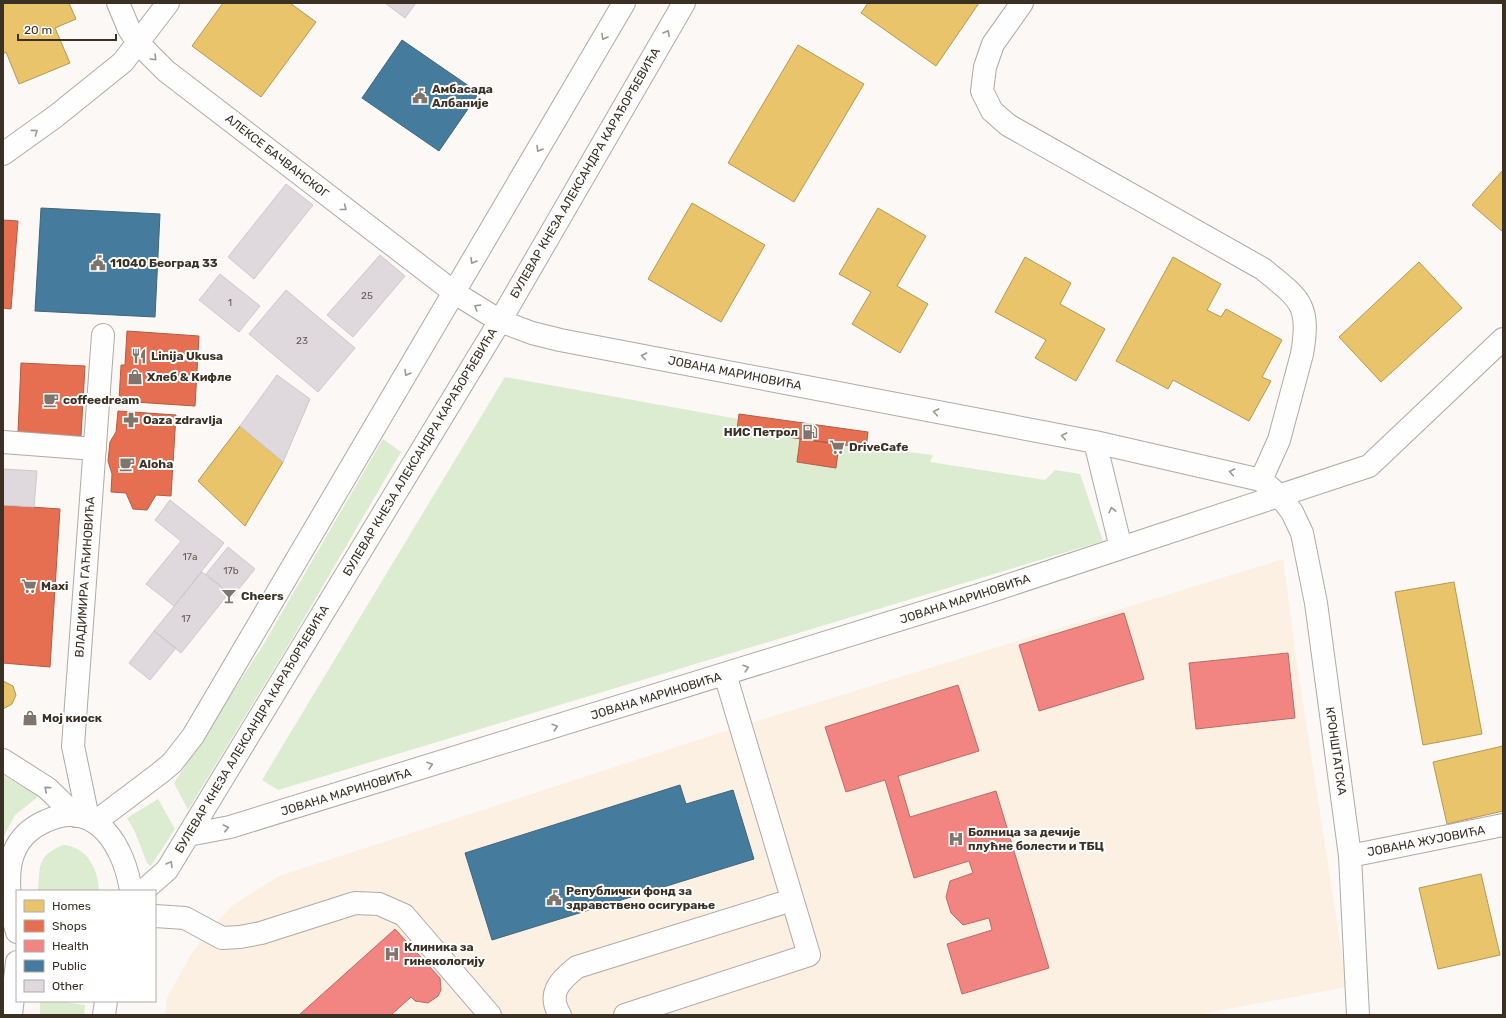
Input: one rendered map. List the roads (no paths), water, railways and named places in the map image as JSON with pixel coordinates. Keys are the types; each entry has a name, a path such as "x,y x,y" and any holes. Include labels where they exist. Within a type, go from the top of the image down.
{"street":[{"name":"АЛЕКСЕ БАЧВАНСКОГ","path":"118,3 129,29 138,43 166,71 455,293"},
{"path":"3,154 56,116 123,62 168,3"},
{"path":"16,927 6,867 19,842 27,833 49,819 62,816 86,819 160,773 172,763 194,736 624,3"},
{"name":"БУЛЕВАР КНЕЗА АЛЕКСАНДРА КАРАЂОРЂЕВИЋА","path":"144,890 167,870 500,321 684,3"},
{"path":"1022,3 993,44 985,67 982,91 992,112 1008,125 1263,269 1292,293 1300,303 1304,317 1304,340 1302,354 1279,440 1261,480"},
{"name":"ЈОВАНА МАРИНОВИЋА","path":"455,293 500,321 532,333 560,340 1095,442 1261,480 1279,495"},
{"name":"ВЛАДИМИРА ГАЋИНОВИЋА","path":"86,819 73,746 103,335"},
{"path":"1279,495 1369,466 1503,339"},
{"path":"3,442 95,449"},
{"path":"1095,442 1121,548"},
{"name":"ЈОВАНА МАРИНОВИЋА","path":"188,835 230,828 979,595 1279,495"},
{"name":"КРОНШТАТСКА","path":"1279,495 1292,512 1302,533 1316,603 1350,856 1358,1015"},
{"path":"625,1015 809,954 725,674"},
{"path":"3,760 47,788 86,819 106,831 121,854 131,890"},
{"name":"ЈОВАНА ЖУЈОВИЋА","path":"1350,856 1503,825"},
{"path":"560,1015 555,1006 555,990 563,978 576,967 792,900"},
{"path":"156,916 185,918 222,938 240,938 261,933 355,903 379,904 404,915 490,1015"},
{"path":"11,1015 16,971"},
{"path":"104,1015 106,1002"}],"place":[{"name":"Амбасада Албаније","path":"420,96"},
{"name":"11040 Београд 33","path":"98,263"},
{"name":"Linija Ukusa","path":"139,356"},
{"name":"Хлеб & Кифле","path":"135,377"},
{"name":"coffeedream","path":"51,400"},
{"name":"Oaza zdravlja","path":"131,420"},
{"name":"НИС Петрол","path":"810,432"},
{"name":"DriveCafe","path":"837,447"},
{"name":"Aloha","path":"127,464"},
{"name":"Maxi","path":"29,586"},
{"name":"Cheers","path":"229,596"},
{"name":"Мој киоск","path":"30,718"},
{"name":"Болница за дечије плућне болести и ТБЦ","path":"956,839"},
{"name":"Републички фонд за здравствено осигурање","path":"554,898"},
{"name":"Клиника за гинекологију","path":"392,954"}]}
